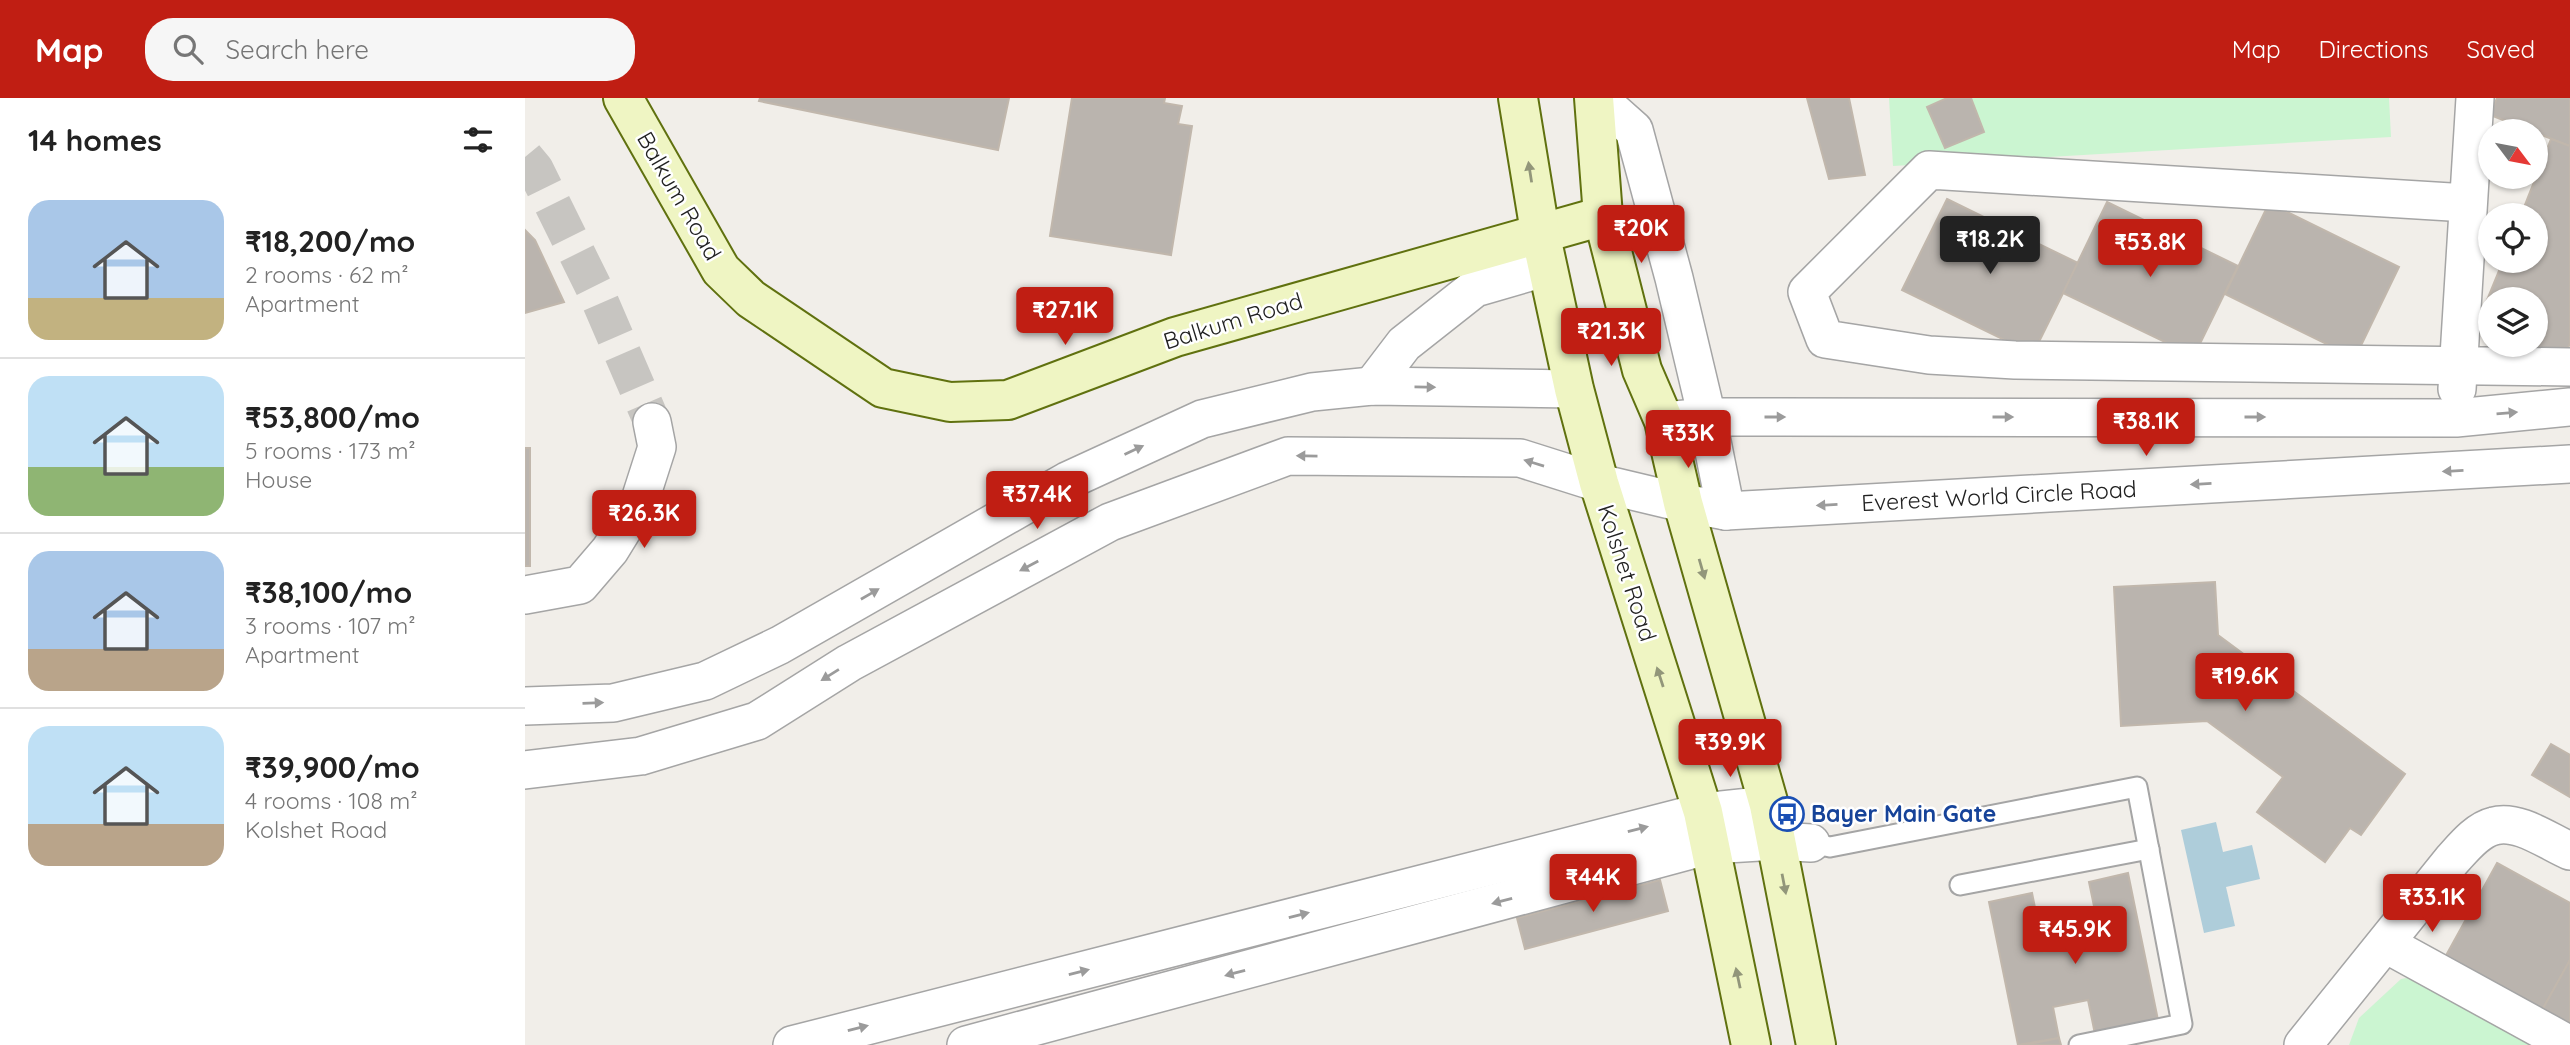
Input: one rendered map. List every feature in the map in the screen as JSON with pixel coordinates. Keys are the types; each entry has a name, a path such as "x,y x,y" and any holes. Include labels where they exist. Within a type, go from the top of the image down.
{"street":[{"name":"Balkum Road","path":"623,98 721,270 751,299 883,388 950,402 1008,400 1175,337 1543,250 1604,216"},
{"name":"Kolshet Road","path":"1518,98 1543,250 1574,389 1599,483 1706,829 1751,1045"},
{"path":"1596,98 1634,130 1707,417 1726,511"},
{"path":"1596,98 1604,216 1642,370 1664,421 1683,503 1785,830 1816,1045"},
{"path":"2456,418 2475,98"},
{"path":"2467,203 1929,170 1807,292 1825,339 1929,355 2015,360 2570,367"},
{"path":"1604,216 1655,205"},
{"path":"1372,386 1404,344 1475,288 1543,250"},
{"path":"525,706 613,703 705,681 780,645 1067,481 1202,419 1312,392 1372,386 1574,389"},
{"path":"1664,421 1707,417 2456,418 2570,407"},
{"path":"525,595 580,585 610,550 639,503 657,447 652,422"},
{"name":"Everest World Circle Road","path":"525,770 641,757 757,721 849,663 1110,522 1288,456 1520,458 1599,483 1726,511 2570,464"},
{"path":"2304,1045 2471,839 2494,826 2515,826 2570,851"},
{"path":"792,1045 1558,868 1706,829 1785,830"},
{"path":"966,1045 1558,868"},
{"path":"2386,944 2570,1045"}],"lane":[{"path":"1785,830 1830,847 2137,787 2182,1024 2080,1045"},
{"path":"1960,885 2149,849"}],"green space":[{"path":"1889,98 2389,98 2391,137 1893,166"},
{"path":"2439,972 2536,1045 2349,1045 2359,1018 2401,979"}],"water":[{"path":"2216,822 2223,852 2252,845 2260,879 2226,887 2235,926 2204,933 2181,830"}],"building":[{"path":"760,98 1009,98 998,150 759,101"},
{"path":"1072,98 1165,98 1164,103 1182,106 1178,124 1192,126 1171,255 1050,236"},
{"path":"1807,98 1849,98 1865,175 1829,179"},
{"path":"1947,98 1971,98 1984,132 1945,148 1927,107"},
{"path":"2497,98 2570,98 2570,146 2548,137 2548,119 2500,119 2490,115"},
{"path":"2551,139 2570,146 2570,343 2563,361 2548,355 2548,287 2492,287 2498,273 2548,273 2548,203 2526,203 2531,189 2548,189 2548,147"},
{"path":"1947,199 2078,263 2033,354 1902,290"},
{"path":"2107,202 2238,266 2194,356 2063,293"},
{"path":"2269,203 2399,267 2355,358 2225,294"},
{"path":"525,230 535,240 564,302 525,313"},
{"path":"525,448 530,448 530,566 525,566"},
{"path":"2215,582 2218,635 2405,774 2361,835 2350,828 2325,862 2257,812 2283,777 2207,721 2121,726 2114,587"},
{"path":"2551,744 2570,755 2570,797 2532,775"},
{"path":"2497,863 2570,903 2570,960 2541,1012 2444,959"},
{"path":"2128,873 2158,1020 2095,1034 2088,1000 2053,1007 2059,1038 2018,1045 1989,902 2032,893 2044,952 2101,940 2089,882"},
{"path":"1660,880 1668,911 1525,949 1517,918"},
{"path":"2570,960 2570,1029 2541,1012"},
{"path":"2059,1038 2061,1045 2024,1045"}],"tunnel":[{"path":"525,157 535,169 596,292 652,422"}],"place":[{"name":"Bayer Main Gate","path":"1787,814"}]}
